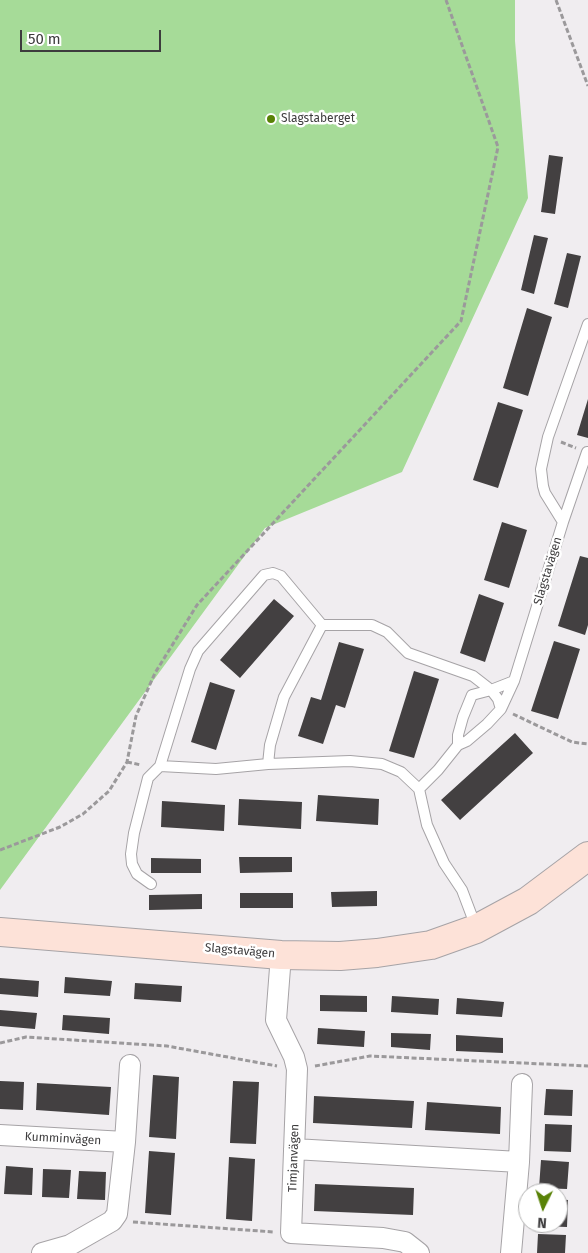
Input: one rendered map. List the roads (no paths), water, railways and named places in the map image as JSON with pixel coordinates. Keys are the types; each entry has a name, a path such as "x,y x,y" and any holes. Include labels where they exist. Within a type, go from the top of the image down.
{"street":[{"name":"Slagstavägen","path":"0,932 281,955 340,956 377,954 431,945 476,929 528,901 588,856"},
{"name":"Timjanvägen","path":"281,955 276,1020 294,1057 297,1069 291,1233 383,1238 404,1242 419,1253"},
{"path":"42,1253 70,1245 112,1221 116,1214 125,1142 130,1065"},
{"path":"511,1253 519,1162 522,1084"},
{"name":"Kumminvägen","path":"0,1135 125,1142"},
{"path":"294,1149 519,1162"}],"lane":[{"name":"Slagstavägen","path":"419,789 438,770 458,745 467,742 487,724 501,708 514,681 563,522 545,493 543,486 542,469 548,437 588,324"},
{"path":"563,522 587,452"},
{"path":"151,884 137,874 132,864 131,854 134,833 148,778 160,766 190,669 198,651 264,575 274,573 281,576 322,625"},
{"path":"322,625 372,625 387,632 408,653 473,676 491,690 498,699 501,708"},
{"path":"268,764 270,745 284,697 322,625"},
{"path":"458,745 458,735 463,717 472,695 514,681"},
{"path":"160,766 216,769 268,764 350,761 382,764 401,772 419,789 427,825 444,863 462,890 476,929"}],"place":[{"name":"Slagstaberget","path":"271,119"}]}
